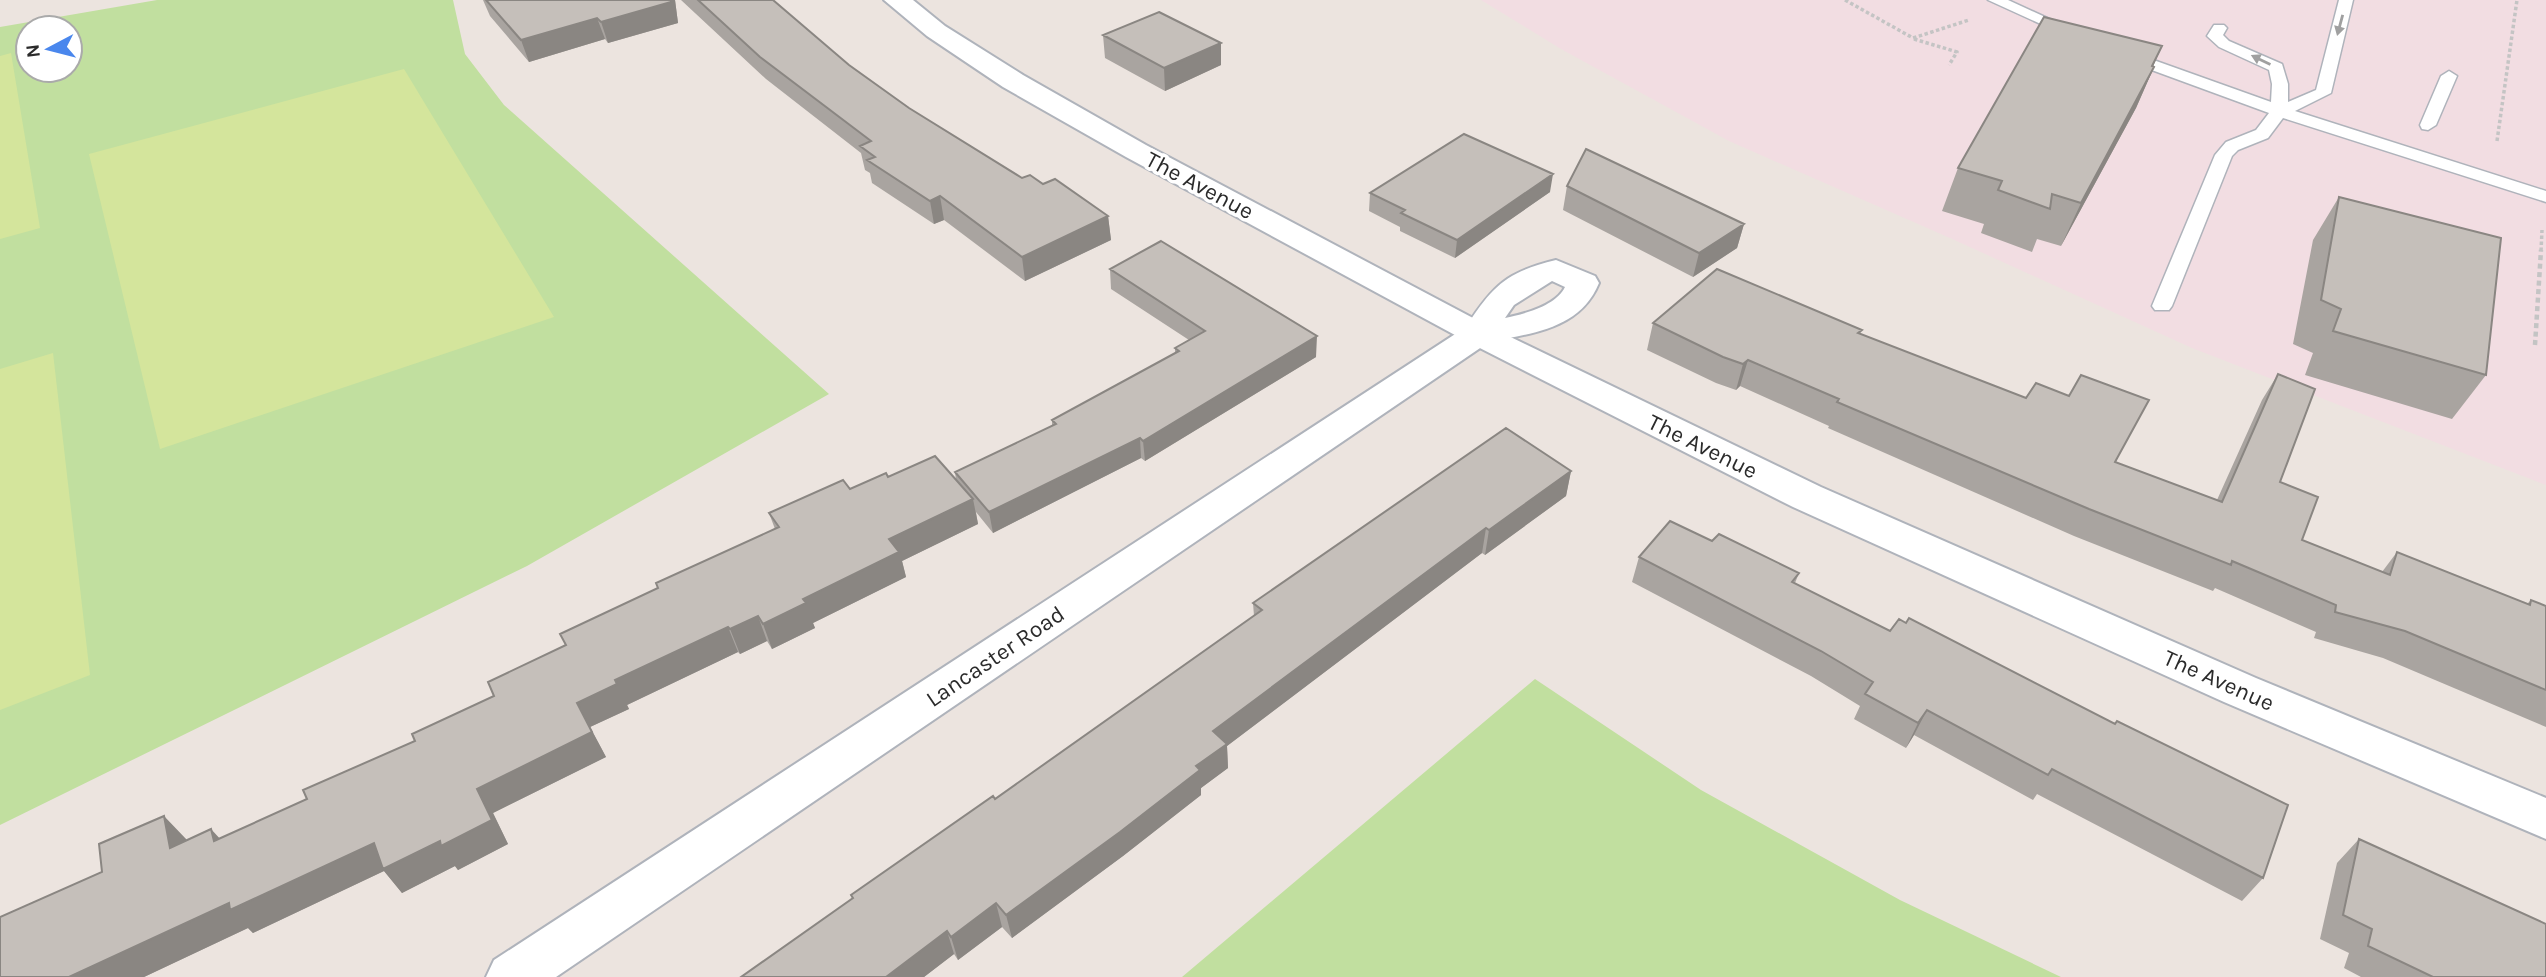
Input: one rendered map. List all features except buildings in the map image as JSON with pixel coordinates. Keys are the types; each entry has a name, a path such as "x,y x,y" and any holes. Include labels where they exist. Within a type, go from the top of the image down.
{"street":[{"name":"The Avenue","path":"897,0 936,31 1013,81 1478,334 1807,497 2240,690 2546,819"},
{"name":"Lancaster Road","path":"512,977 1478,334"}],"lane":[{"path":"1995,0 2098,44 2279,111 2546,197"},
{"path":"2162,306 2224,155 2232,146 2262,134 2279,111 2323,93 2346,0"},
{"path":"2218,28 2215,36 2224,44 2276,68 2280,84 2279,111"},
{"path":"2428,125 2449,76"}],"path":[{"path":"1845,0 1913,38 1957,52 1949,65"},
{"path":"2496,149 2517,0"},
{"path":"1913,38 1976,18"},
{"path":"2535,345 2543,220"}],"shaded area":[{"path":"1481,0 2546,0 2546,485 2192,348 1729,141 1561,49"}],"green space":[{"path":"157,0 453,0 465,54 504,105 829,394 527,566 0,825 0,27 14,25 14,84 84,84 84,14 76,14"},
{"path":"11,53 14,84 16,84 40,228 0,239 0,56"},
{"path":"404,69 554,317 160,449 89,154"},
{"path":"53,353 90,675 0,710 0,369"},
{"path":"1535,679 1701,790 1900,900 2061,977 1182,977"}]}
